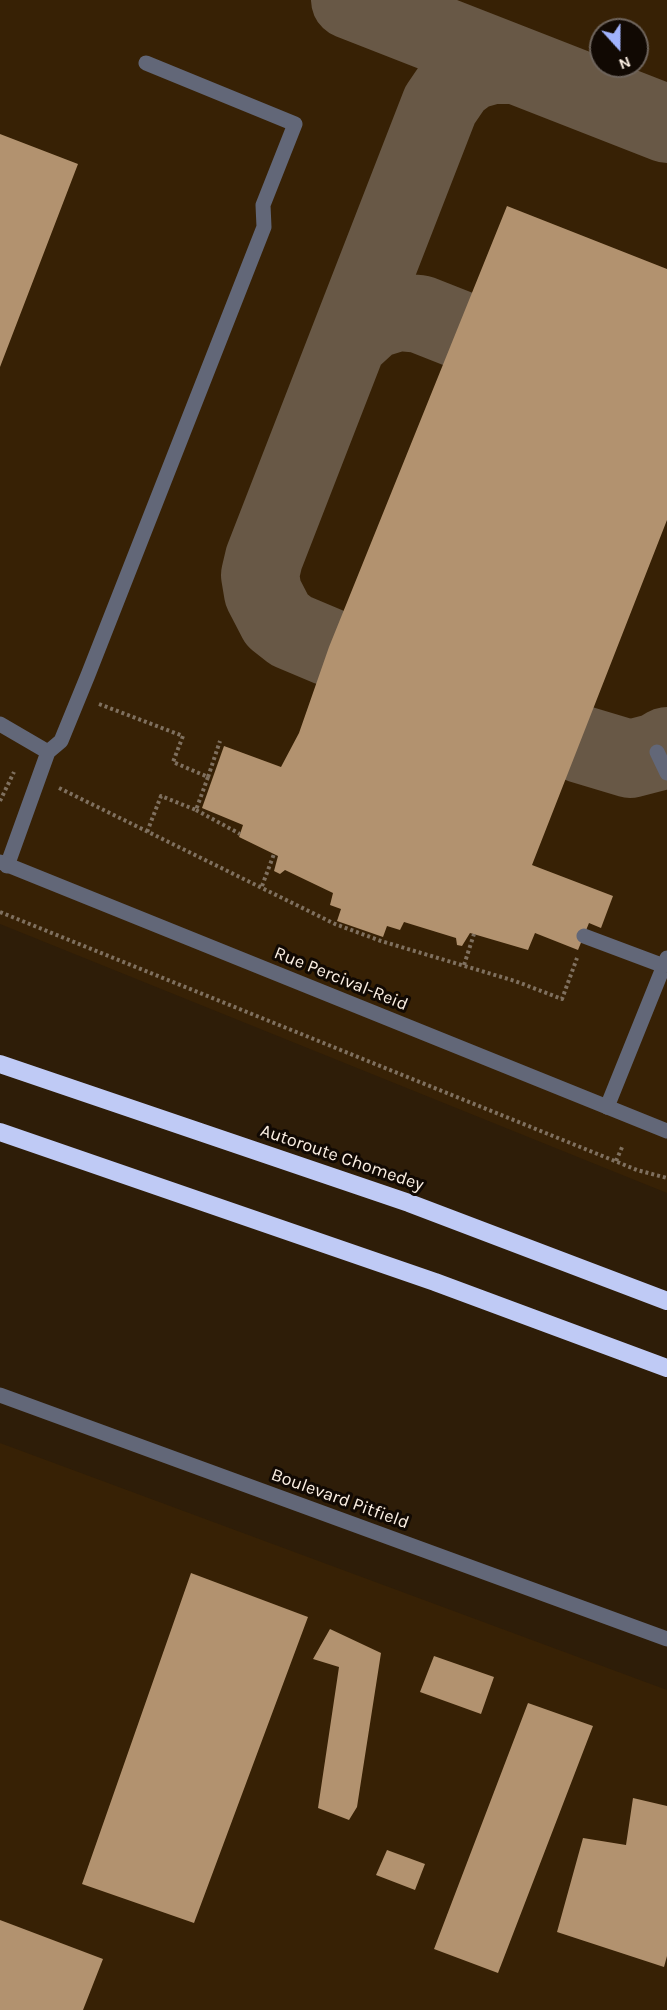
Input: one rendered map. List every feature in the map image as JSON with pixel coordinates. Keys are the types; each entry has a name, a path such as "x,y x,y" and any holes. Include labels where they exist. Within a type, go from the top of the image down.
{"highway":[{"name":"Autoroute Chomedey","path":"0,1064 409,1203 667,1301"},
{"path":"0,1132 435,1282 667,1368"}],"street":[{"path":"4,864 48,752 61,741 166,477 264,227 263,205 295,124 146,63"},
{"path":"0,724 48,752"},
{"path":"657,752 667,773"},
{"name":"Rue Percival-Reid","path":"4,864 667,1131"},
{"path":"584,936 666,962 608,1107"},
{"name":"Boulevard Pitfield","path":"0,1395 667,1639"}],"path":[{"path":"94,705 101,703 183,736 173,762 208,777"},
{"path":"196,810 220,741"},
{"path":"0,801 14,772"},
{"path":"59,788 262,886 335,924 562,999 577,958"},
{"path":"147,832 161,796 196,810 240,834"},
{"path":"262,886 274,854"},
{"path":"0,912 615,1161 667,1178"},
{"path":"464,965 474,934"},
{"path":"615,1161 623,1145"}],"shaded area":[{"path":"0,0 667,0 667,1193 0,924"},
{"path":"0,1443 667,1690 667,2010 0,2010"}],"building":[{"path":"0,134 78,164 0,367"},
{"path":"507,206 667,269 667,520 532,865 613,896 601,928 589,923 578,950 535,933 528,950 470,933 462,946 457,945 456,938 404,922 400,930 387,926 383,937 337,921 341,909 330,905 333,893 285,870 280,874 274,871 278,856 239,837 243,825 202,808 224,746 281,767 299,733 329,647"},
{"path":"191,1573 308,1617 194,1923 82,1884"},
{"path":"330,1629 381,1653 357,1807 349,1820 318,1808 339,1667 313,1659"},
{"path":"434,1656 494,1677 481,1714 420,1692"},
{"path":"528,1703 593,1726 498,1973 434,1949"},
{"path":"633,1798 667,1806 667,1956 664,1967 557,1932 583,1838 626,1845"},
{"path":"387,1850 425,1864 415,1890 376,1875"},
{"path":"0,1920 103,1959 83,2010 0,2010"}],"taxiway":[{"path":"350,0 667,124"},
{"path":"329,647 291,631 277,620 263,593 260,575 264,558 440,105 455,83 471,71 492,65 516,65"},
{"path":"348,342 372,320 398,312 420,314 458,329"},
{"path":"580,744 630,759 657,752 667,746"}]}
